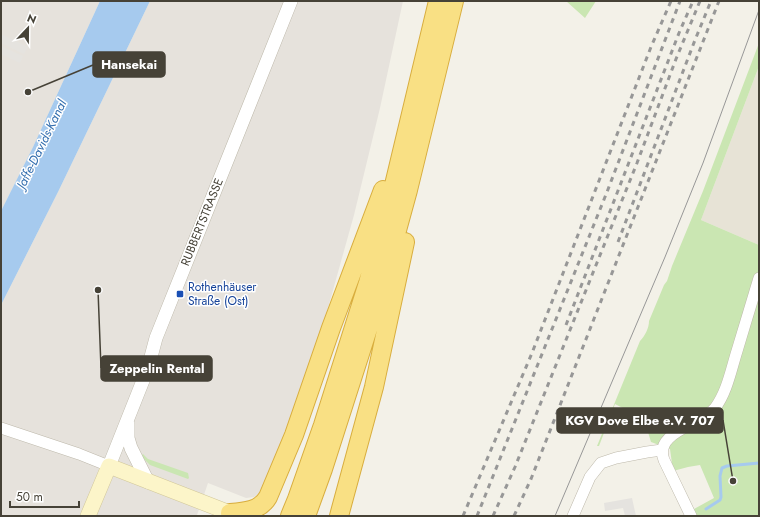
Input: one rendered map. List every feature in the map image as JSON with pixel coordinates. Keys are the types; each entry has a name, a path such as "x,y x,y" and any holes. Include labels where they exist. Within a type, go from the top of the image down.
{"highway":[{"path":"290,516 323,426 346,356 384,225 438,1"},
{"path":"306,516 323,469 382,285 408,190 454,1"},
{"path":"232,515 256,509 268,497 294,435 330,328 379,200 389,175 400,156"},
{"path":"339,516 374,386 386,334 406,238 408,190"}],"main road":[{"path":"88,516 109,466 232,515"}],"street":[{"name":"RUBBERTSTRASSE","path":"109,466 148,368 156,338 291,1"},
{"path":"691,516 664,460 662,450 669,437 710,412 718,403 729,380 759,278"},
{"path":"128,419 128,438 131,448 148,482"},
{"path":"1,428 79,454 109,466"},
{"path":"573,516 593,471 600,463 639,453 662,450"}],"shaded area":[{"path":"1,1 100,1 33,147 1,211"},
{"path":"150,1 403,1 380,108 354,215 321,333 285,439 262,491 254,497 246,498 208,483 197,515 199,516 1,516 1,305 58,192"},
{"path":"1,34 28,47 24,54 1,43"},
{"path":"1,46 23,56 20,63 1,54"},
{"path":"759,66 759,245 701,220"},
{"path":"632,498 636,516 625,516 623,508 605,511 604,503"}],"green space":[{"path":"566,1 596,1 585,18"},
{"path":"759,43 759,66 701,220 759,245 759,516 697,516 694,509 714,498 700,465 673,471 670,449 651,442 644,419 615,404 599,446 597,446 640,341 644,337 649,321 667,281"},
{"path":"143,454 148,459 188,473 189,478 188,479 150,465 141,456"}],"water":[{"name":"Jaffe-Davids-Kanal","path":"100,1 150,1 58,192 1,305 1,211 33,147"}],"waterway":[{"path":"706,509 720,500 720,476 722,468 727,466 759,463"}],"tram line":[{"path":"555,516 665,257 703,163 759,10"}],"railway":[{"path":"463,516 532,353 651,47 671,1"},
{"path":"477,516 607,192 680,1"},
{"path":"566,325 679,33 693,1"},
{"path":"493,516 515,467 637,163 676,59 700,1"},
{"path":"618,242 711,1"},
{"path":"514,516 531,479 719,1"}],"place":[{"name":"Hansekai","path":"28,92"},
{"name":"Zeppelin Rental","path":"98,290"},
{"name":"Rothenhäuser Straße (Ost)","path":"180,294"},
{"name":"KGV Dove Elbe e.V. 707","path":"733,481"}]}
